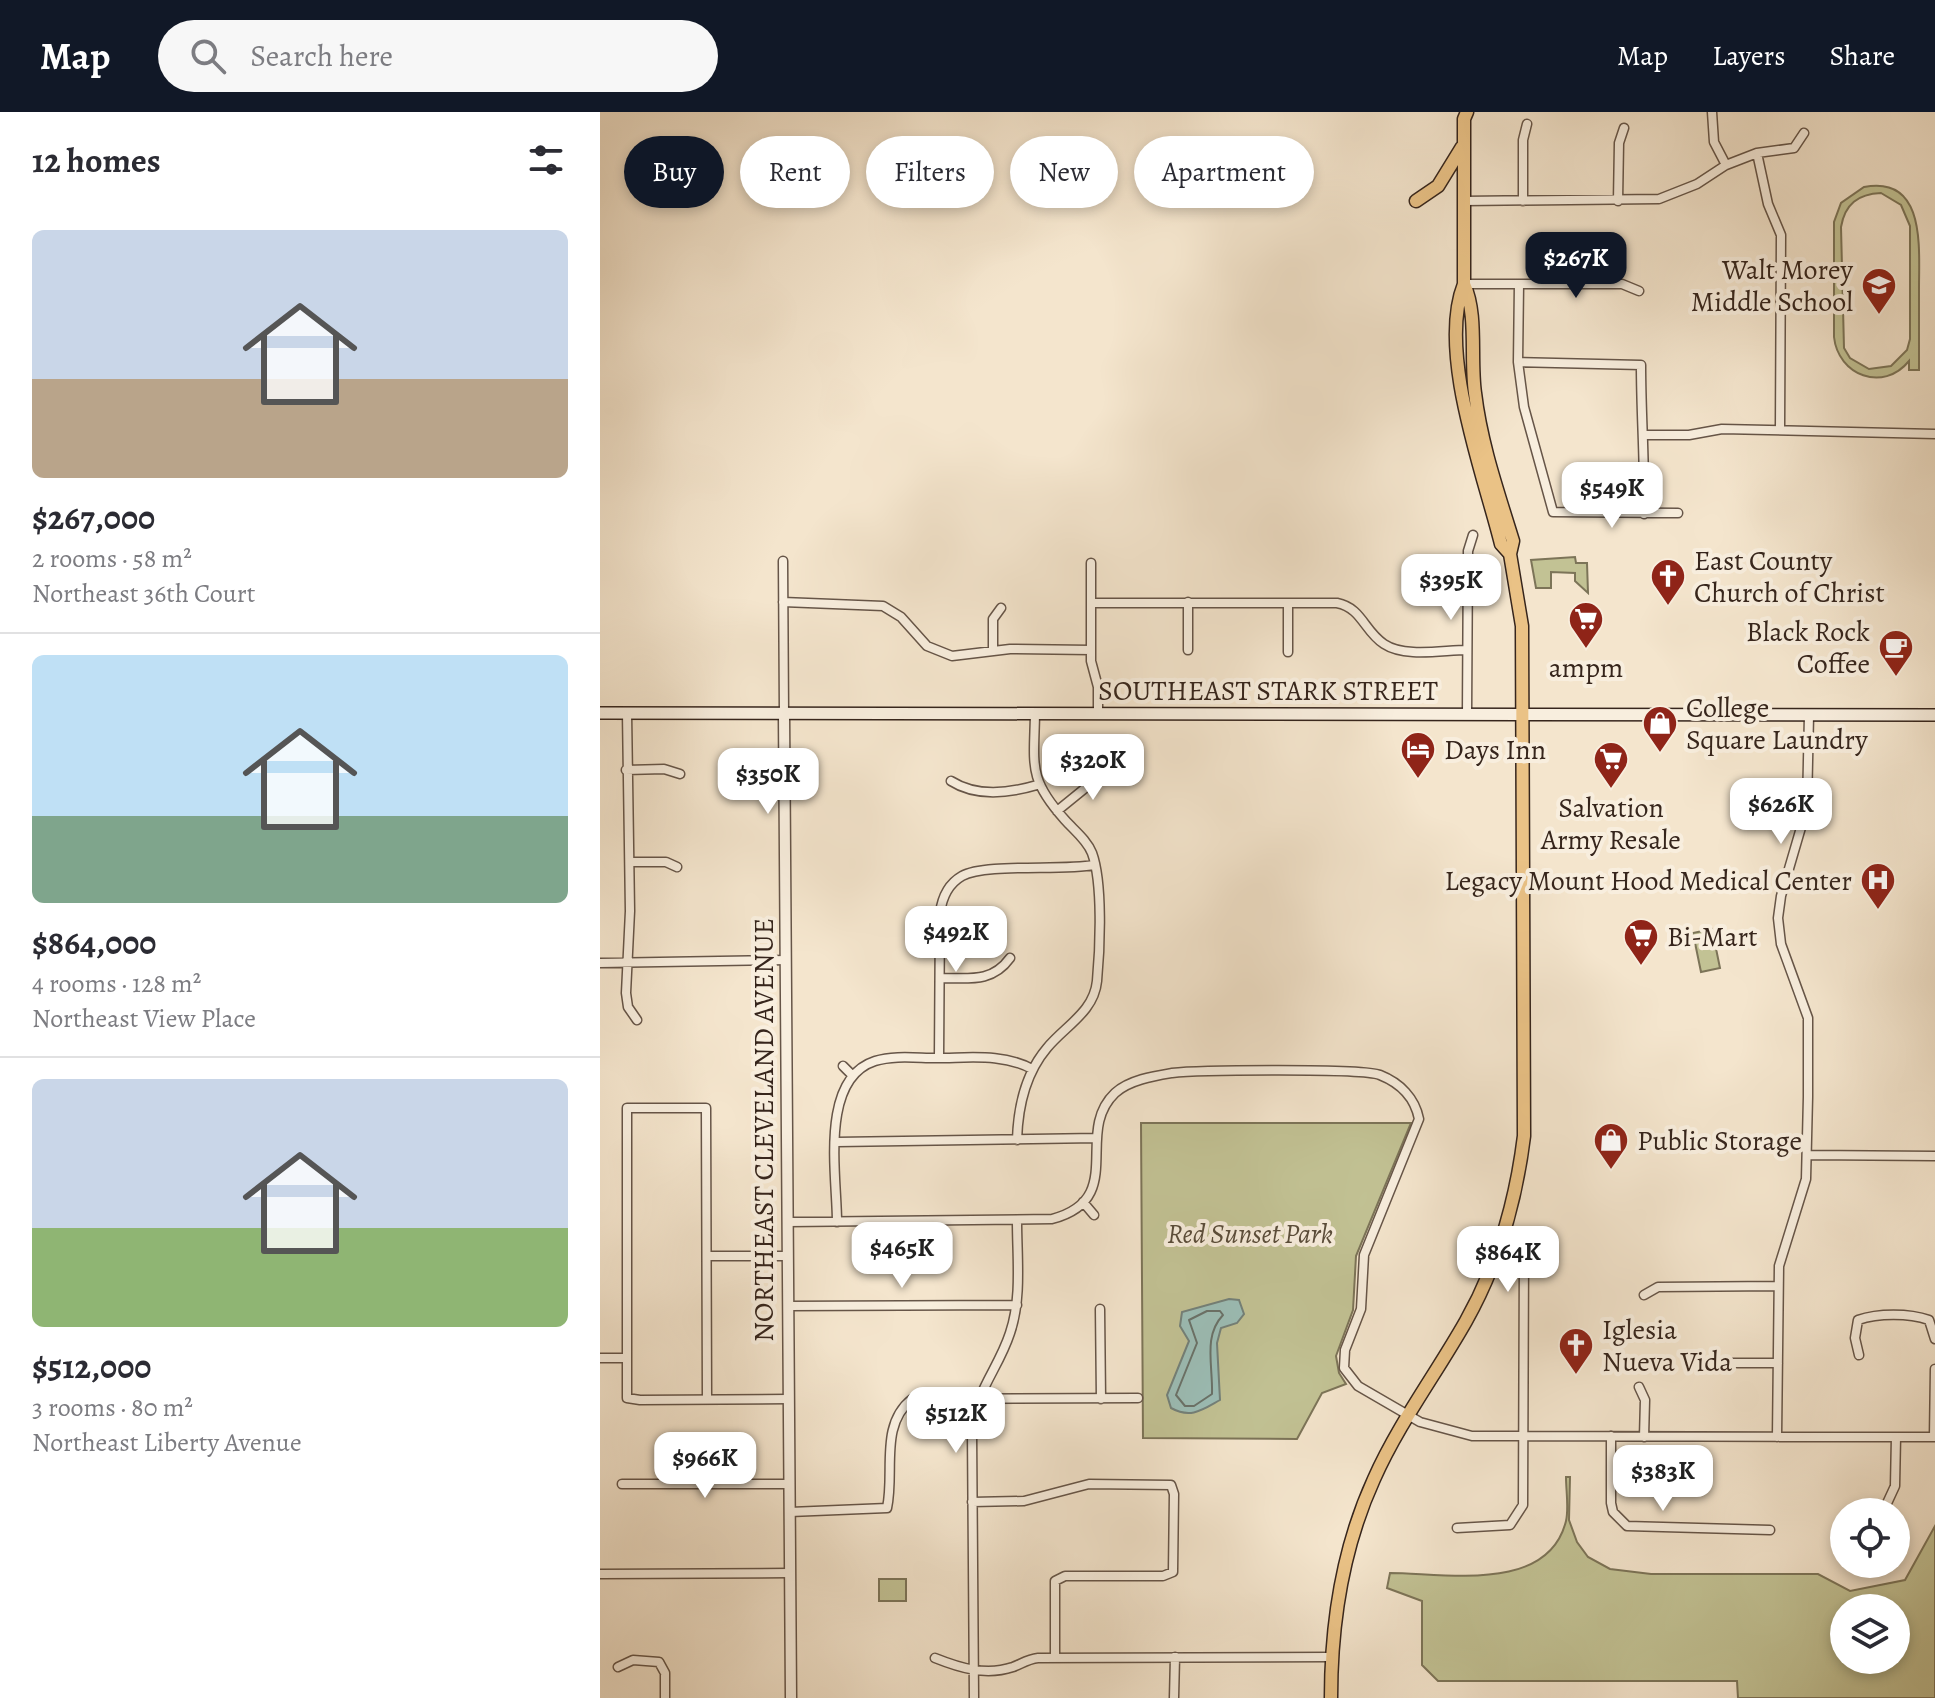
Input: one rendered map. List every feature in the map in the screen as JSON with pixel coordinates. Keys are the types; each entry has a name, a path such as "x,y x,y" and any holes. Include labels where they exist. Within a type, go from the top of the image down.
{"highway":[{"path":"1331,1698 1331,1657 1340,1581 1355,1526 1378,1469 1465,1322 1487,1277 1508,1217 1519,1169 1526,1102 1522,626 1510,554 1501,544 1465,409 1457,333 1457,300 1464,284 1464,114"},
{"path":"1416,201 1438,186 1464,144"}],"main road":[{"name":"SOUTHEAST STARK STREET","path":"600,713 1935,715"}],"street":[{"path":"1712,112 1714,142 1726,165"},
{"path":"1523,201 1523,140 1527,124"},
{"path":"1618,201 1619,143 1624,128"},
{"path":"1464,201 1659,199 1681,192 1726,165 1757,153 1794,148 1804,133"},
{"path":"1757,153 1768,204 1781,235 1780,429"},
{"path":"1464,284 1622,284 1639,291"},
{"path":"1519,284 1518,362 1531,437 1553,512 1678,513"},
{"path":"1518,362 1641,365 1641,413 1645,435 1644,514"},
{"path":"1645,435 1689,435 1722,429 1935,434"},
{"path":"1467,714 1468,551 1473,535"},
{"name":"NORTHEAST CLEVELAND AVENUE","path":"783,561 791,1698"},
{"path":"1091,563 1091,650 1098,714"},
{"path":"783,602 875,603 901,617 919,640 936,652 952,656 993,651 1091,650"},
{"path":"1188,602 1188,650"},
{"path":"1091,603 1337,603 1363,611 1375,637 1398,650 1467,650"},
{"path":"1288,603 1288,652"},
{"path":"993,651 993,619 1001,608"},
{"path":"913,648 919,640"},
{"path":"627,713 630,862 626,963 628,1007 637,1020"},
{"path":"1017,1140 1021,1100 1032,1069 1048,1046 1087,1008 1095,992 1094,865 1085,842 1037,785 1035,714"},
{"path":"1777,1437 1781,1254 1806,1179 1808,1155 1808,1018 1781,944 1778,918 1781,896 1807,807 1809,715"},
{"path":"626,770 664,769 680,774"},
{"path":"1057,811 1089,785 1090,773"},
{"path":"951,781 965,790 1016,790 1037,785"},
{"path":"630,862 666,862 677,867"},
{"path":"939,1058 940,913 944,896 952,883 974,872 1067,870 1094,865"},
{"path":"944,875 952,883"},
{"path":"940,978 988,978 1000,972 1010,958"},
{"path":"600,963 786,960"},
{"path":"837,1222 838,1101 852,1075 866,1065 883,1059 1000,1058 1032,1069"},
{"path":"843,1066 852,1075"},
{"path":"788,1222 1017,1221 1061,1217 1083,1202 1096,1181 1097,1138 1102,1114 1110,1099 1123,1087 1177,1073 1373,1073 1411,1096 1418,1110 1418,1127 1364,1255 1361,1309 1343,1357 1344,1368 1351,1380 1408,1416 1451,1433 1522,1437 1934,1437 1935,1369"},
{"path":"707,1399 706,1108 627,1108 627,1398 707,1399 789,1399"},
{"path":"837,1142 1097,1138"},
{"path":"1808,1155 1935,1156"},
{"path":"1083,1202 1094,1215"},
{"path":"974,1698 972,1431 977,1399 1005,1347 1017,1305 1017,1221"},
{"path":"1457,1528 1503,1527 1516,1520 1523,1505 1524,1250 1531,1234"},
{"path":"707,1256 788,1256"},
{"path":"1644,1295 1658,1287 1778,1286"},
{"path":"788,1306 1017,1305"},
{"path":"1100,1309 1101,1399"},
{"path":"1859,1355 1855,1329 1858,1320 1867,1317 1918,1316 1929,1320 1935,1339"},
{"path":"600,1358 627,1358"},
{"path":"1728,1363 1778,1363"},
{"path":"1639,1387 1645,1400 1644,1437"},
{"path":"790,1512 887,1508 892,1427 903,1406 912,1399 1138,1398"},
{"path":"1611,1436 1611,1503 1613,1512 1627,1526 1770,1530"},
{"path":"1889,1498 1895,1486 1896,1437"},
{"path":"622,1484 789,1484"},
{"path":"972,1502 1034,1500 1089,1484 1171,1485 1174,1494 1173,1572 1163,1576 1065,1576 1055,1581 1055,1658"},
{"path":"600,1574 790,1573"},
{"path":"1174,1698 1175,1657"},
{"path":"935,1658 957,1668 1005,1669 1030,1659 1055,1658 1331,1657"},
{"path":"618,1667 633,1660 659,1662 665,1673 665,1698"}],"green space":[{"path":"1884,186 1899,192 1909,203 1918,235 1919,370 1909,370 1909,361 1887,376 1863,375 1853,370 1837,350 1834,337 1834,222 1841,203 1864,187","holes":["1881,193 1901,205 1910,226 1910,339 1907,350 1891,366 1869,369 1850,358 1844,348 1841,227 1849,206 1859,198"]},
{"path":"1575,557 1576,563 1587,563 1588,593 1575,581 1575,573 1551,572 1551,588 1536,588 1531,560"},
{"path":"1712,929 1720,968 1701,972 1693,933"},
{"name":"Red Sunset Park","path":"1141,1123 1411,1123 1356,1256 1353,1310 1336,1356 1339,1373 1346,1384 1322,1393 1297,1439 1143,1438"},
{"path":"1566,1477 1570,1477 1569,1520 1577,1542 1588,1557 1610,1569 1651,1574 1818,1574 1850,1591 1910,1578 1910,1571 1935,1526 1935,1698 1738,1698 1737,1681 1438,1681 1422,1665 1422,1601 1387,1588 1390,1573 1465,1576 1517,1570 1538,1560 1555,1544 1566,1521"},
{"path":"879,1579 906,1579 906,1601 879,1601"}],"water":[{"path":"1229,1299 1239,1300 1244,1314 1237,1323 1221,1328 1217,1343 1220,1400 1191,1413 1171,1408 1167,1395 1189,1341 1180,1326 1182,1312"}],"place":[{"name":"Walt Morey Middle School","path":"1879,316"},
{"name":"East County Church of Christ","path":"1668,607"},
{"name":"ampm","path":"1586,650"},
{"name":"Black Rock Coffee","path":"1896,678"},
{"name":"College Square Laundry","path":"1660,754"},
{"name":"Days Inn","path":"1418,780"},
{"name":"Salvation Army Resale","path":"1611,790"},
{"name":"Legacy Mount Hood Medical Center","path":"1878,911"},
{"name":"Bi-Mart","path":"1641,967"},
{"name":"Public Storage","path":"1611,1171"},
{"name":"Iglesia Nueva Vida","path":"1576,1376"}]}
